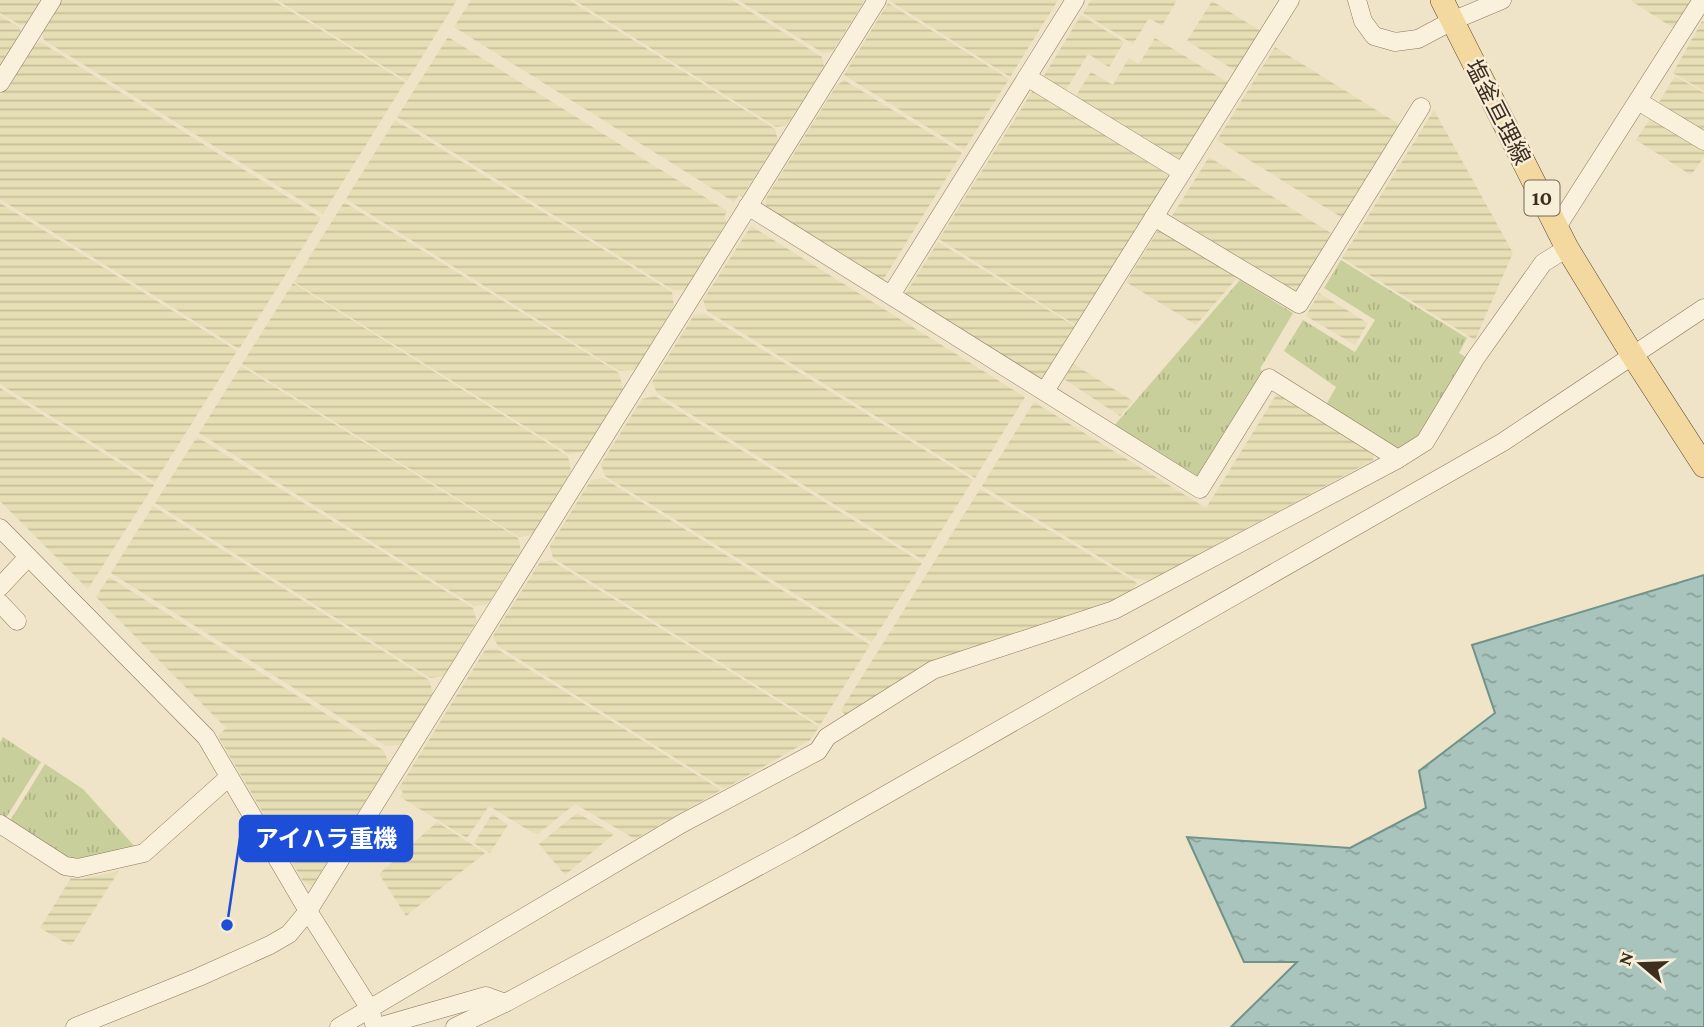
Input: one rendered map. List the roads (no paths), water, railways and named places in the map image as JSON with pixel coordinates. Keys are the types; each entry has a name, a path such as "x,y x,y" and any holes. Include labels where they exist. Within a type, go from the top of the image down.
{"main road":[{"name":"塩釜亘理線","path":"1442,0 1567,248 1637,362"},
{"name":"10","path":"1637,362 1704,466"}],"street":[{"path":"0,83 52,0"},
{"path":"75,1027 271,945 289,934 308,911 877,0"},
{"path":"891,295 1075,0"},
{"path":"1045,391 1290,0"},
{"path":"1357,0 1363,21 1374,36 1395,42 1418,39 1502,0"},
{"path":"1557,227 1702,0"},
{"path":"1027,77 1182,172"},
{"path":"1638,101 1704,141"},
{"path":"1154,217 1299,304 1421,107"},
{"path":"748,206 1200,489 1269,378 1398,459"},
{"path":"374,1021 483,940 681,824 818,751 827,737 933,670 1114,610 1398,459 1425,442 1475,359 1543,263 1567,248"},
{"path":"455,1027 505,1003 798,845 1434,482 1637,362 1704,308"},
{"path":"0,528 206,737 374,1021"},
{"path":"0,587 28,556"},
{"path":"0,603 17,621"},
{"path":"0,824 65,866 78,868 144,853 229,776"},
{"path":"339,1027 486,996 505,1003"}],"water":[{"path":"1704,575 1704,1027 1231,1027 1297,962 1244,962 1187,837 1350,848 1426,808 1419,771 1495,713 1472,645"}],"place":[{"name":"アイハラ重機","path":"227,925"}]}
